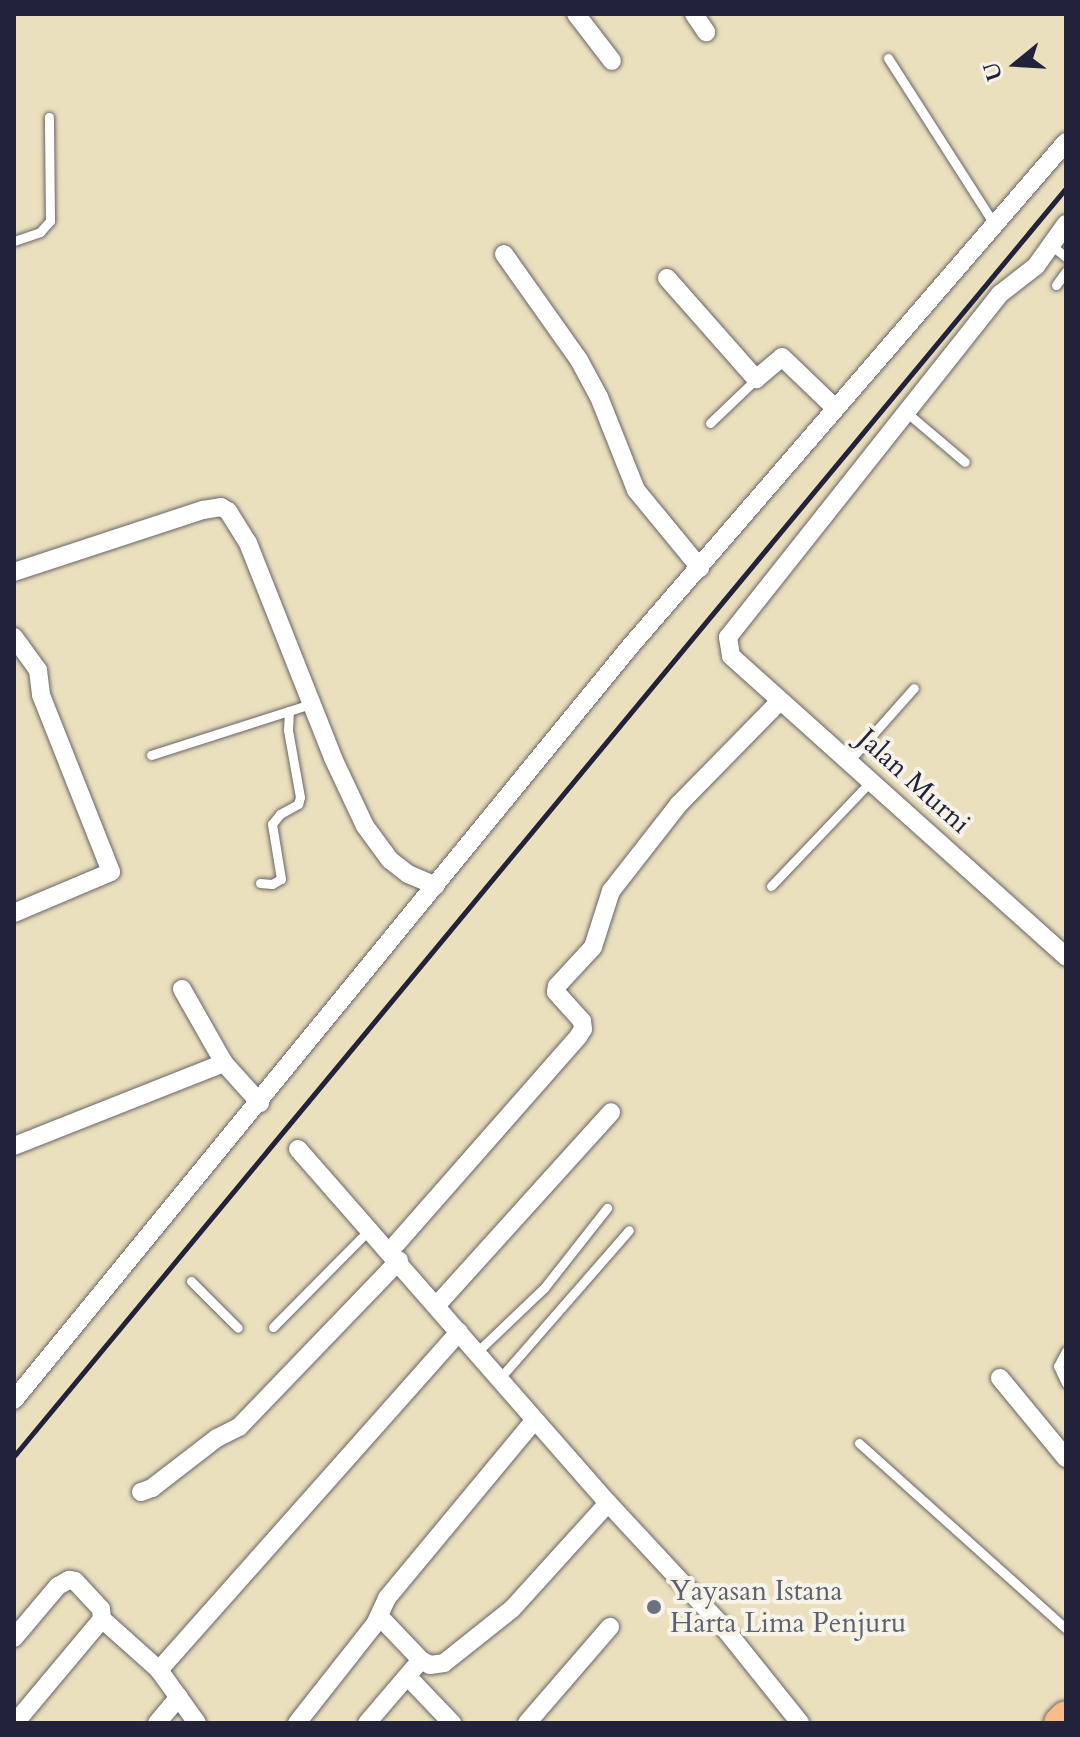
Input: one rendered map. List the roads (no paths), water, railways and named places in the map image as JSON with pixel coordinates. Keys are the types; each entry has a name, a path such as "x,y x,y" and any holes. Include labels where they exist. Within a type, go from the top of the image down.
{"highway":[{"path":"1060,1723 1066,1717"}],"street":[{"path":"576,14 612,61"},
{"path":"694,14 706,32"},
{"path":"14,1400 260,1103 628,649 1066,142"},
{"path":"910,416 1000,294 1059,251 1066,224"},
{"path":"504,254 579,360 599,397 636,490 700,568"},
{"path":"667,278 756,379 782,357 835,408"},
{"name":"Jalan Murni","path":"910,416 729,631 728,646 731,656 1066,957"},
{"path":"14,572 203,510 221,507 234,517 248,543 333,758 365,826 390,860 408,874 436,886"},
{"path":"14,637 38,670 41,695 111,872 14,913"},
{"path":"141,1492 152,1488 210,1443 244,1422 395,1256 578,1037 583,1029 582,1021 556,992 557,986 593,947 611,891 688,794 780,701"},
{"path":"182,989 224,1063 260,1103"},
{"path":"14,1146 224,1063"},
{"path":"436,1306 611,1112"},
{"path":"298,1149 395,1256 608,1503 724,1628 800,1723"},
{"path":"159,1670 459,1332"},
{"path":"1000,1378 1066,1458"},
{"path":"297,1723 379,1616 387,1598 535,1420"},
{"path":"379,1616 421,1660 430,1665 444,1663 491,1629 608,1503"},
{"path":"14,1638 58,1586 69,1580 101,1609 102,1619 159,1670 197,1723"},
{"path":"15,1723 102,1619"},
{"path":"527,1723 610,1627"},
{"path":"367,1723 421,1660"},
{"path":"408,1677 452,1723"},
{"path":"157,1723 179,1697"}],"lane":[{"path":"888,58 994,224"},
{"path":"14,241 40,232 50,221 49,117"},
{"path":"1056,285 1066,271"},
{"path":"710,423 756,379"},
{"path":"910,416 965,462"},
{"path":"850,760 914,688"},
{"path":"151,755 313,703"},
{"path":"260,883 272,884 281,879 272,824 280,814 298,804 300,797 288,730 289,711"},
{"path":"771,886 872,780"},
{"path":"478,1351 544,1288 607,1208"},
{"path":"273,1327 370,1229"},
{"path":"500,1378 629,1230"},
{"path":"192,1283 238,1328"},
{"path":"1066,1351 1058,1366 1066,1383"},
{"path":"859,1443 1066,1629"}],"railway":[{"path":"14,1456 1066,188"}],"place":[{"name":"Yayasan Istana Harta Lima Penjuru","path":"654,1607"}]}
